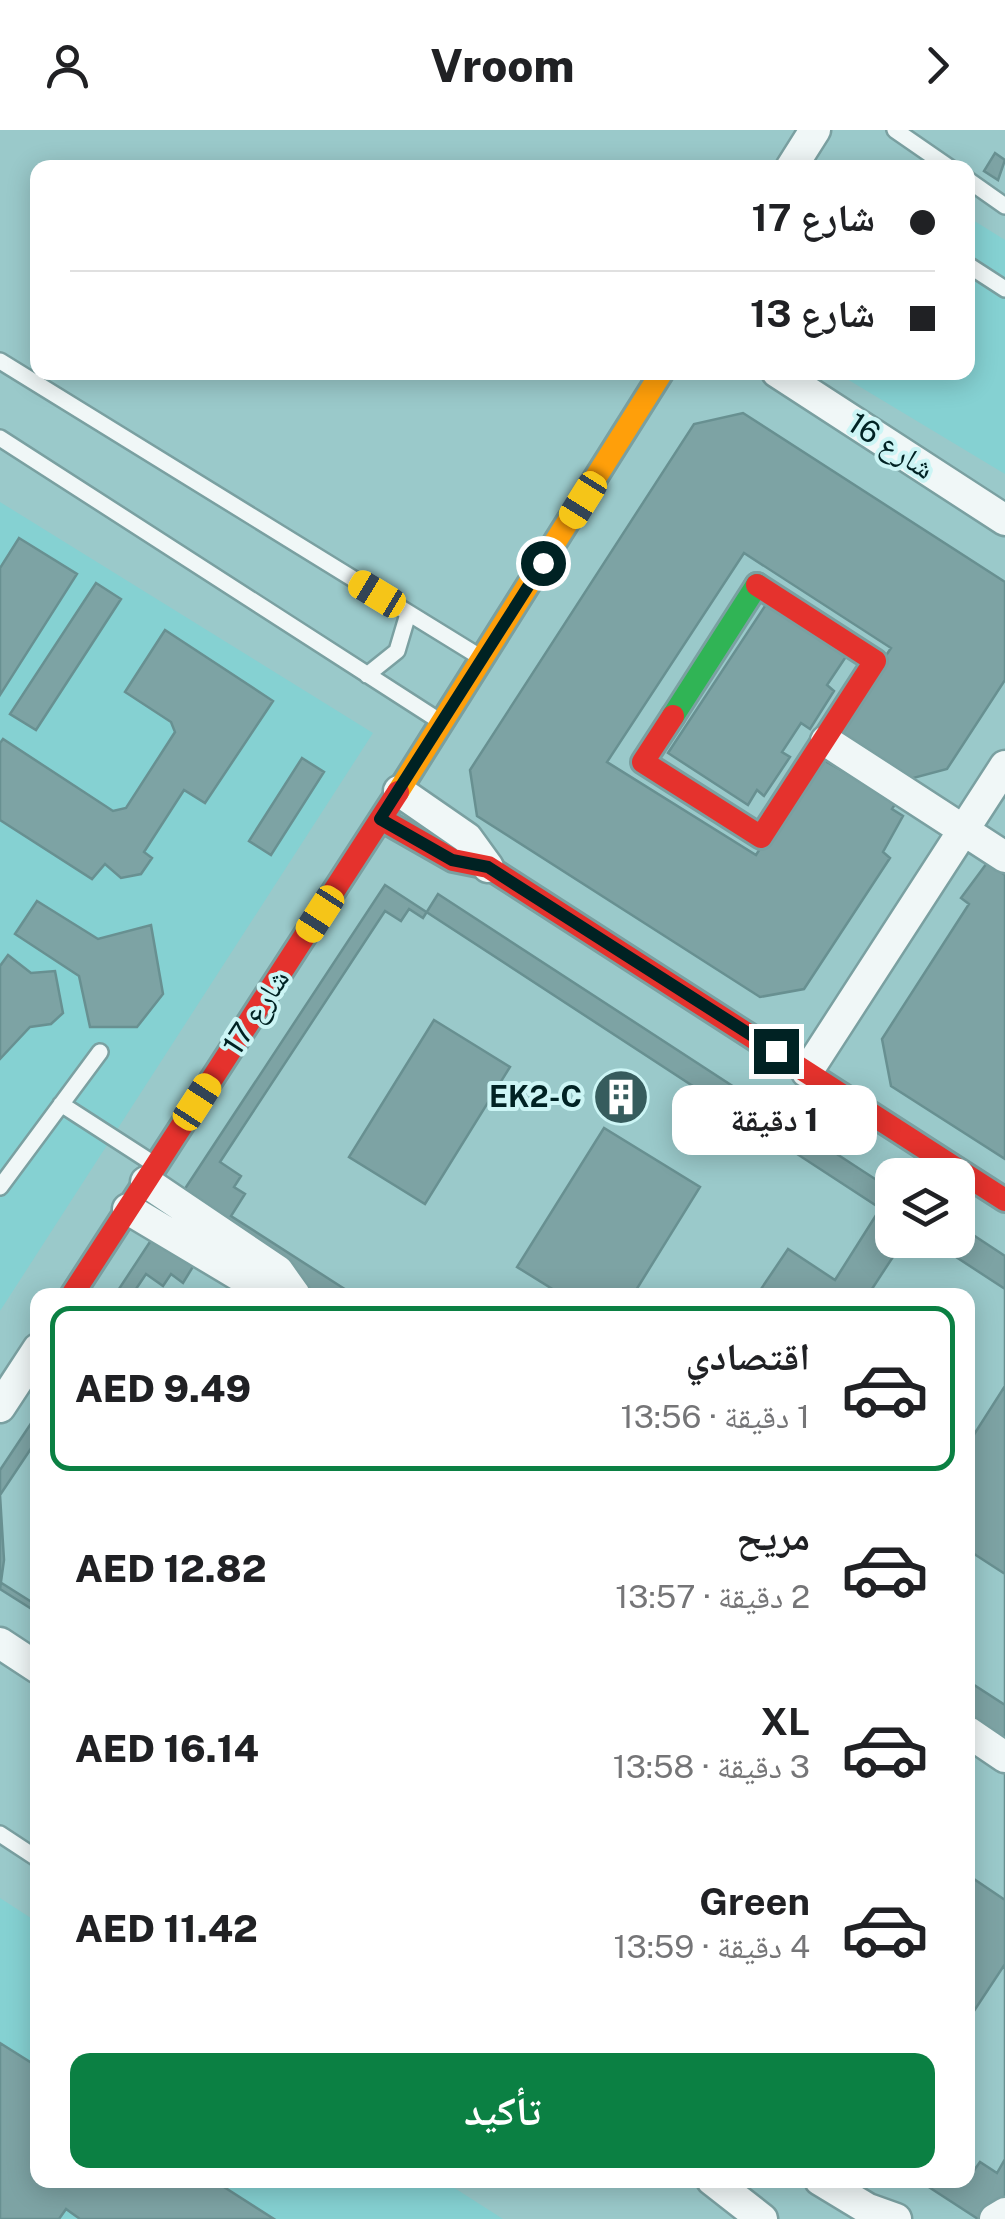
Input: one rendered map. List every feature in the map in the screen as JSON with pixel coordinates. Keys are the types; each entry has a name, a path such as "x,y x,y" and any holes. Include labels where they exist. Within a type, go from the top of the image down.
{"street":[{"path":"796,160 815,130"},
{"name":"شارع 17","path":"77,1288 484,659 657,380"},
{"name":"شارع 16","path":"789,380 1005,520"},
{"path":"756,585 875,661 826,742 761,837 642,762 756,585"},
{"path":"826,742 1005,857"},
{"path":"808,1072 1005,766"},
{"path":"399,791 467,838 488,867 1005,1200"},
{"path":"380,819 452,860 488,867"},
{"path":"151,1174 278,1271 290,1288"},
{"path":"128,1209 260,1288"},
{"path":"0,1407 30,1361"},
{"path":"0,1644 30,1663"},
{"path":"975,1737 1005,1757"},
{"path":"720,2188 745,2214"},
{"path":"833,2188 868,2210 896,2219"},
{"path":"994,2219 1005,2214"}],"lane":[{"path":"895,130 939,160"},
{"path":"920,160 926,151"},
{"path":"975,185 1005,206"},
{"path":"975,270 1005,289"},
{"path":"0,361 30,380"},
{"path":"31,380 484,659"},
{"path":"0,438 442,722"},
{"path":"368,675 397,651 408,614"},
{"path":"0,1187 100,1052"},
{"path":"61,1104 151,1174"},
{"path":"0,1834 30,1854"}],"shaded area":[{"path":"975,221 1005,240 1005,474 849,380 975,380"},
{"path":"0,502 373,733 0,1311"},
{"path":"0,1898 30,1917 30,2188 455,2188 503,2219 0,2219"}],"building":[{"path":"995,153 1005,160 998,180 984,171"},
{"path":"743,413 1005,582 1005,680 947,769 906,780 834,734 891,648 744,553 607,762 756,855 818,757 897,801 892,809 903,816 883,852 890,858 804,989 760,997 477,816 470,770 694,424"},
{"path":"19,538 77,574 0,695 0,568"},
{"path":"96,583 121,599 36,730 10,714"},
{"path":"769,600 849,652 827,685 834,691 810,729 801,723 782,752 790,757 764,796 757,790 748,805 668,753"},
{"path":"165,630 273,701 205,803 184,790 144,852 152,858 141,874 121,878 105,864 92,879 0,820 0,743 3,739 113,811 126,808 175,732 171,722 125,692"},
{"path":"302,758 324,772 271,855 249,841"},
{"path":"987,863 1005,875 1005,1159 891,1086 882,1039 969,904 961,898"},
{"path":"385,885 875,1205 875,1258 958,1258 1005,1289 1005,2199 992,2219 978,2219 930,2188 975,2188 975,1288 120,1288"},
{"name":"EK2-C","path":"438,894 875,1179 875,1217 835,1280 788,1249 762,1288 637,1288 700,1187 604,1128 517,1267 551,1288 343,1288 231,1216 245,1194 234,1187 241,1176 220,1162 385,911 401,921 409,909 423,918","holes":["434,1020 510,1067 425,1204 349,1157"]},
{"path":"37,901 98,939 151,925 163,994 137,1027 90,1027 79,976 15,934"},
{"path":"8,955 31,973 55,971 63,1013 51,1024 30,1027 0,1059 0,966"},
{"path":"975,1236 1005,1256 1005,1386 975,1433 975,1288 873,1288 892,1258 975,1258"},
{"path":"197,1260 240,1288 137,1288 146,1274 163,1286 171,1274 183,1283"},
{"path":"30,1425 30,1601 0,1582 0,1470"},
{"path":"30,1450 30,1608 0,1589 4,1560 0,1495"},
{"path":"975,1555 1005,1574 1005,1705 975,1686"},
{"path":"975,1749 1005,1768 1005,1900 975,1880"},
{"path":"1005,1964 1005,2159 997,2173 980,2162 975,2169 975,2009"},
{"path":"0,2043 30,2062 30,2188 226,2188 274,2219 80,2219 66,2209 59,2219 0,2219"}],"traffic: fast":[{"path":"673,716 757,585"}],"traffic: slow":[{"path":"398,792 657,380"}],"traffic: jam":[{"path":"673,716 643,762 761,837 875,661 757,585"},
{"path":"77,1288 398,792"},
{"path":"381,819 453,860 488,867 1005,1200"}],"place":[{"name":"EK2-C","path":"621,1097"}],"route":[{"path":"543,563 380,819 452,860 488,867 776,1051"}]}
